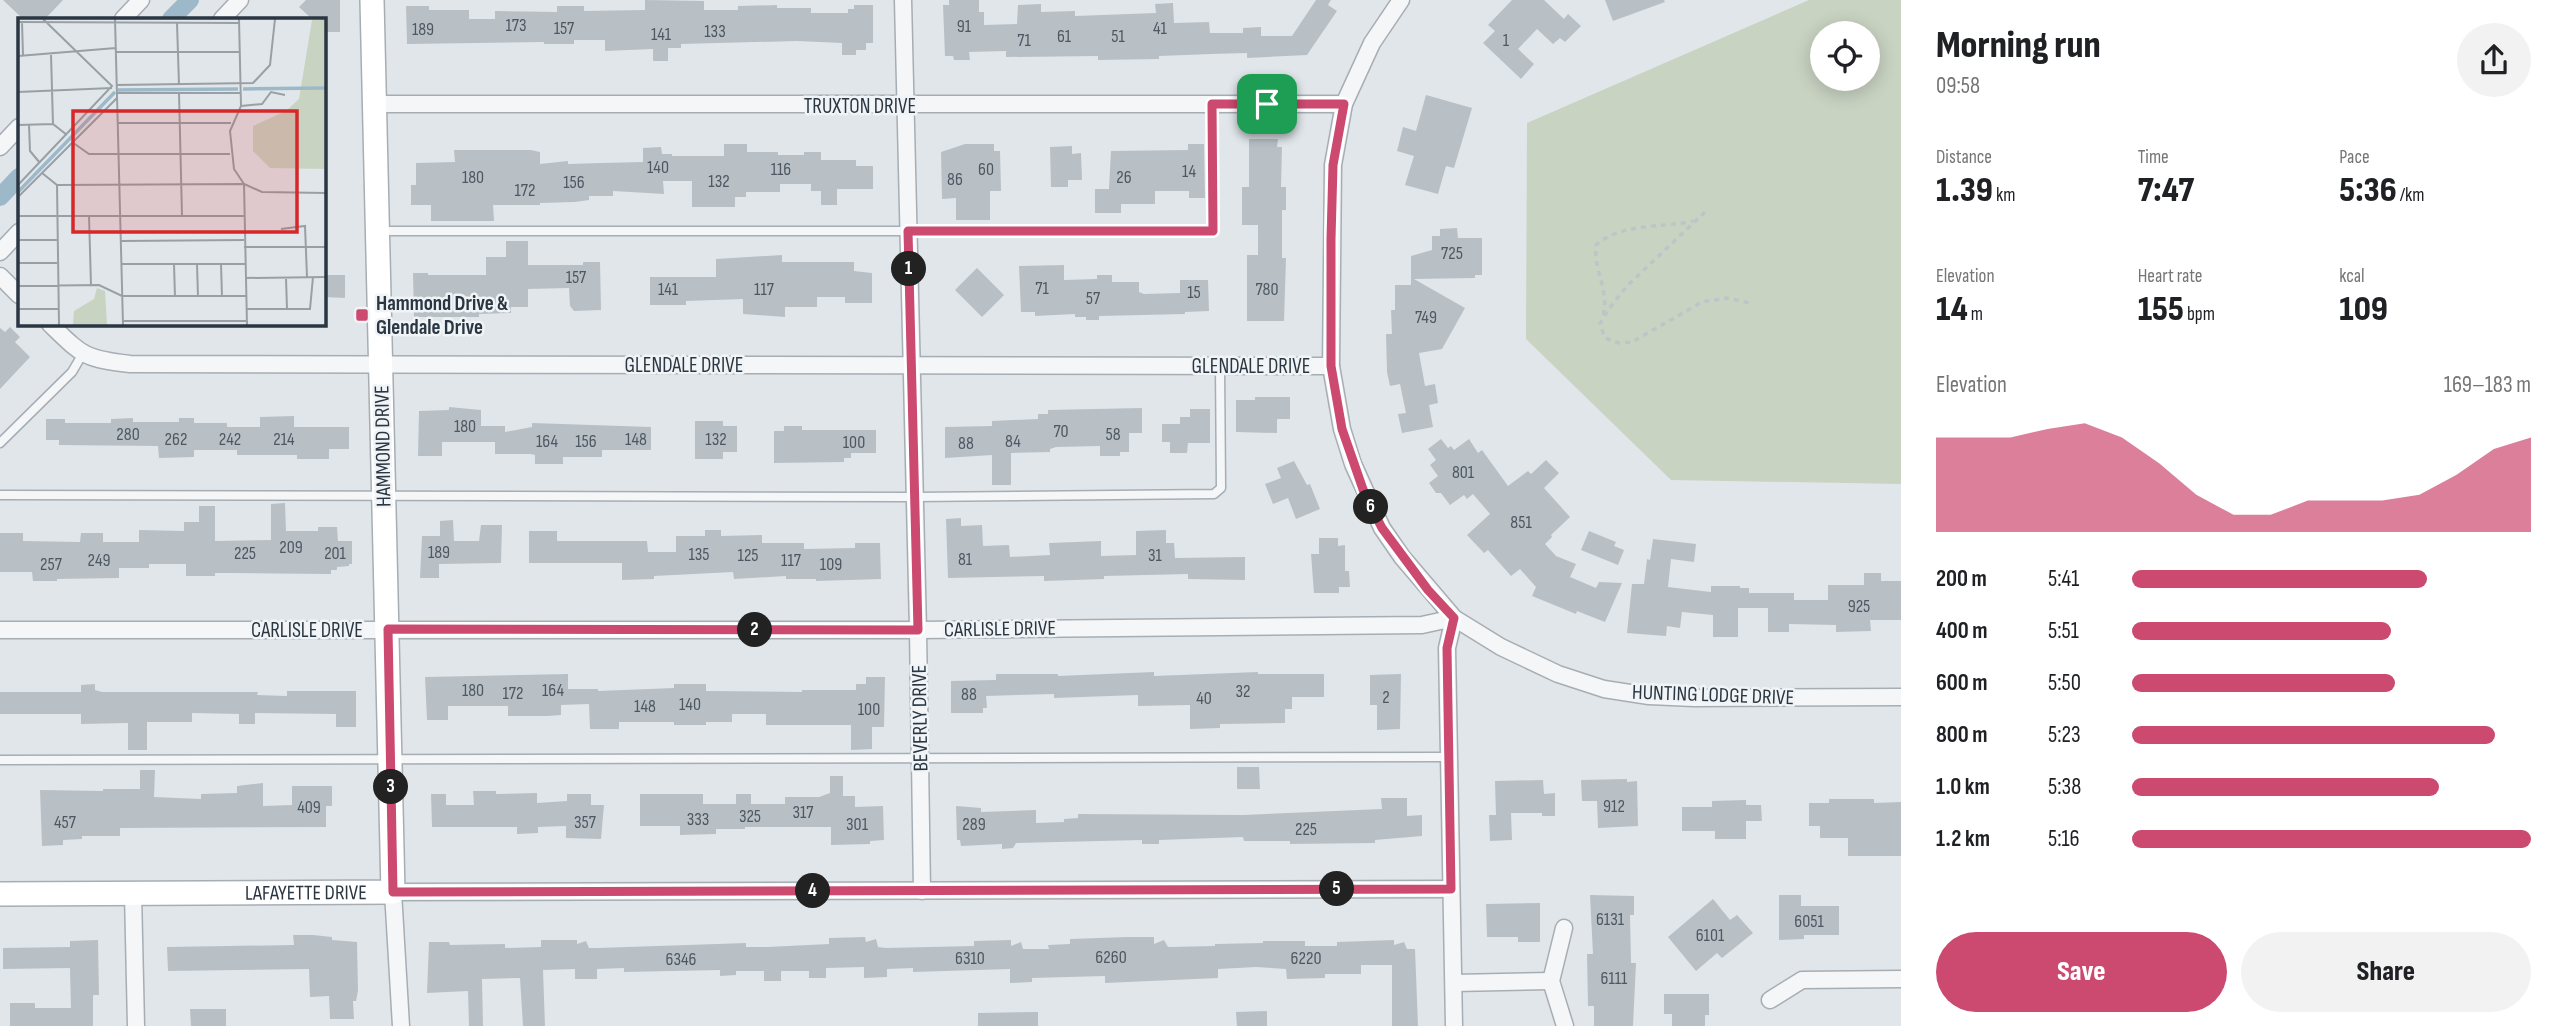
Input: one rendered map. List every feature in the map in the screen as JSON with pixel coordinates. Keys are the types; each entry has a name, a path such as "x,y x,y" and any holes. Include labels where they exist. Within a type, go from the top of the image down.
{"street":[{"path":"123,18 141,0"},
{"path":"223,18 240,0"},
{"name":"HAMMOND DRIVE","path":"373,0 393,892"},
{"name":"BEVERLY DRIVE","path":"902,0 922,891"},
{"name":"HUNTING LODGE DRIVE","path":"1401,0 1373,43 1344,104 1333,165 1331,366 1342,429 1365,495 1382,528 1402,557 1454,618 1501,648 1558,674 1604,689 1650,696 1695,698 1901,697"},
{"name":"TRUXTON DRIVE","path":"375,104 1344,104"},
{"path":"0,147 18,128"},
{"path":"0,253 18,233"},
{"path":"0,276 18,294"},
{"path":"52,326 82,355"},
{"name":"GLENDALE DRIVE","path":"82,355 130,364 1331,366"},
{"path":"1454,618 1447,648 1454,1026"},
{"name":"CARLISLE DRIVE","path":"0,630 918,630 1422,625 1454,618"},
{"name":"LAFAYETTE DRIVE","path":"0,894 1451,889"},
{"path":"393,892 401,1026"},
{"path":"133,893 136,1026"},
{"path":"1564,928 1551,981 1565,1026"},
{"path":"1770,1000 1802,980 1901,979"},
{"path":"1454,982 1551,981"}],"lane":[{"path":"378,231 1213,231 1212,104"},
{"path":"0,443 72,372 82,355"},
{"path":"0,495 915,497 1214,494 1221,488 1220,366"},
{"path":"0,760 1448,757"}],"path":[{"path":"1600,324 1627,286 1706,212"},
{"path":"1697,220 1624,231 1604,237 1596,245 1594,260 1605,292 1605,307 1600,324 1605,338 1619,343 1632,342 1702,302 1727,298 1750,303"}],"green space":[{"path":"1809,0 1901,0 1901,484 1671,480 1526,339 1527,123"}],"building":[{"path":"3,0 63,0 46,18 22,18"},
{"path":"306,0 340,0 340,32 326,32 326,18 311,18 299,7"},
{"path":"645,0 704,1 704,10 738,10 738,6 777,5 777,8 811,8 811,13 848,13 848,9 854,9 854,5 873,5 873,43 866,43 866,50 856,50 856,55 842,55 842,43 797,41 681,44 681,48 668,48 668,61 653,61 653,49 605,51 605,40 574,40 574,44 407,44 406,6 429,6 429,10 469,10 469,19 495,19 495,11 557,12 557,6 584,6 584,11 645,10"},
{"path":"949,0 979,0 979,12 984,12 984,25 1017,24 1018,5 1041,4 1041,12 1075,11 1075,16 1156,13 1155,4 1173,3 1174,23 1209,22 1210,33 1243,33 1243,28 1261,27 1261,36 1292,36 1316,0 1331,0 1328,5 1337,11 1307,55 1247,58 1247,53 1098,60 1098,56 1006,57 1006,51 969,52 970,60 954,60 953,56 945,56 943,5 949,5"},
{"path":"1512,0 1544,0 1564,19 1568,14 1581,26 1565,42 1560,38 1553,44 1537,29 1518,49 1534,64 1521,79 1483,43 1495,31 1488,25"},
{"path":"1605,0 1664,0 1665,2 1613,21"},
{"path":"1426,95 1472,108 1454,168 1446,166 1438,194 1405,185 1414,156 1397,151 1403,127 1416,131"},
{"path":"1249,139 1278,139 1277,147 1282,147 1281,187 1286,187 1286,210 1282,210 1282,258 1286,258 1284,321 1247,321 1247,255 1258,255 1258,225 1242,225 1242,187 1249,187"},
{"path":"724,144 747,144 747,152 804,155 804,152 821,152 821,160 856,160 856,166 873,166 873,189 837,189 837,205 821,205 821,191 811,191 811,184 780,184 780,192 746,192 746,197 735,197 735,207 692,207 692,181 663,181 664,194 613,191 613,196 589,196 589,200 575,202 493,205 494,221 431,221 431,205 411,205 411,185 416,185 416,163 455,162 454,150 531,150 540,152 540,164 568,161 568,164 643,162 643,148 661,147 662,154 672,156 724,156"},
{"path":"965,144 994,144 994,151 1000,151 1001,191 990,191 990,220 956,220 956,198 942,199 941,152"},
{"path":"1188,144 1204,144 1205,198 1189,198 1189,191 1155,191 1155,204 1121,204 1121,213 1095,213 1095,189 1109,189 1111,151 1188,150"},
{"path":"1072,146 1072,154 1081,153 1082,180 1068,180 1068,187 1051,187 1050,147"},
{"path":"1457,228 1458,238 1482,238 1482,275 1475,275 1475,278 1414,279 1465,308 1442,349 1419,353 1425,386 1435,384 1438,403 1429,405 1433,427 1402,433 1398,414 1406,413 1400,384 1390,386 1387,372 1386,334 1392,334 1391,310 1395,310 1395,285 1411,285 1411,256 1432,250 1432,236 1440,236 1440,229"},
{"path":"506,241 528,241 528,265 583,265 583,262 600,262 601,310 574,311 570,306 569,288 528,289 528,307 511,307 511,313 479,314 479,317 414,317 413,273 486,275 486,257 506,257"},
{"path":"782,255 782,262 854,262 854,271 872,273 872,303 845,303 845,297 817,297 817,307 785,307 785,317 743,314 743,299 686,301 686,305 650,305 650,277 716,277 716,259"},
{"path":"1064,265 1064,280 1097,279 1097,275 1112,275 1112,282 1139,282 1139,292 1144,294 1180,293 1180,280 1208,280 1209,311 1099,316 1099,320 1086,320 1086,317 1075,317 1075,314 1035,316 1035,312 1021,312 1019,266"},
{"path":"977,268 1004,295 982,317 955,290"},
{"path":"326,275 345,275 345,298 326,297"},
{"path":"10,327 20,337 15,342 30,357 0,389 0,328 5,332"},
{"path":"1255,397 1290,397 1290,419 1277,419 1277,433 1236,432 1236,400 1255,400"},
{"path":"449,407 481,410 481,426 505,426 505,432 532,427 532,423 651,427 651,450 602,450 602,457 563,457 563,464 535,464 535,455 531,454 495,454 495,442 442,442 442,456 418,456 419,411 449,410"},
{"path":"1142,408 1142,433 1129,433 1129,452 1120,452 1120,456 1100,456 1100,446 1056,447 1050,449 1050,452 1011,453 1011,485 992,485 992,455 945,458 945,427 992,426 992,421 1038,419 1038,414 1048,414 1048,410"},
{"path":"1190,409 1210,409 1210,443 1188,443 1187,453 1170,453 1170,442 1162,442 1162,424 1180,424 1180,417 1190,417"},
{"path":"294,416 294,427 349,427 349,449 329,449 329,459 297,459 297,455 237,455 237,450 194,450 194,457 159,458 158,446 59,445 59,440 46,440 46,419 65,419 65,423 111,423 111,419 179,422 179,418 194,418 194,423 260,427 260,417"},
{"path":"695,421 723,421 723,426 737,426 737,452 723,452 723,459 695,459"},
{"path":"784,426 802,426 802,430 876,430 876,453 851,453 851,458 844,458 844,462 774,463 774,431 784,431"},
{"path":"1441,439 1448,448 1451,446 1454,450 1469,439 1478,453 1482,450 1508,486 1528,471 1531,474 1546,460 1559,473 1544,488 1570,517 1545,544 1556,556 1576,564 1570,577 1596,588 1599,582 1622,583 1605,622 1577,611 1576,614 1532,596 1536,587 1520,569 1511,576 1488,550 1484,553 1467,535 1490,514 1473,494 1467,499 1464,495 1450,505 1429,483 1438,476 1430,465 1436,460 1428,449"},
{"path":"1294,461 1307,485 1310,484 1320,509 1296,519 1288,498 1273,504 1265,484 1281,478 1277,468"},
{"path":"285,503 286,531 318,531 318,527 337,527 338,541 352,541 352,564 337,567 337,570 331,570 331,574 215,573 215,576 186,576 186,564 149,564 149,568 119,568 119,578 57,581 33,581 32,572 0,572 0,533 23,533 23,541 80,542 81,533 103,533 103,542 139,542 139,530 184,531 184,522 199,522 199,506 215,506 215,541 271,540 271,504"},
{"path":"961,518 961,526 982,525 983,546 1009,545 1010,557 1050,555 1049,543 1101,541 1101,556 1136,555 1136,531 1166,530 1166,543 1174,543 1175,558 1245,557 1245,580 1188,579 1188,574 1044,581 1044,576 948,578 946,519"},
{"path":"453,520 454,541 479,541 481,525 502,525 501,563 439,564 439,578 420,578 422,536 440,536 440,521"},
{"path":"705,530 721,530 721,536 762,535 762,543 804,543 804,549 855,548 855,543 880,543 881,579 816,581 786,579 786,576 734,579 733,572 622,580 622,563 529,563 529,531 557,531 557,541 647,541 648,552 676,552 676,536 705,536"},
{"path":"1589,531 1616,542 1614,546 1624,550 1618,565 1581,550"},
{"path":"1319,538 1338,538 1338,546 1345,545 1345,571 1349,571 1350,587 1339,587 1339,593 1314,593 1311,554 1319,554"},
{"path":"1653,539 1696,544 1694,562 1671,559 1668,587 1711,592 1711,586 1740,586 1749,588 1749,593 1794,593 1794,600 1828,600 1828,585 1864,585 1864,573 1881,573 1881,581 1901,581 1901,620 1870,620 1871,631 1836,632 1836,625 1789,624 1789,632 1768,632 1768,608 1738,608 1738,637 1713,637 1713,615 1682,612 1680,628 1667,626 1666,636 1627,633 1632,584 1644,584"},
{"path":"1154,672 1154,676 1258,672 1324,674 1324,697 1292,697 1292,709 1285,709 1285,723 1220,724 1220,728 1190,729 1190,705 1138,706 1138,695 1054,698 1054,694 986,696 987,708 983,708 983,713 951,713 951,681 996,680 996,674 1058,676"},
{"path":"568,674 568,689 598,691 674,688 674,684 706,684 706,691 856,690 856,684 866,684 866,677 885,677 884,727 872,727 872,749 851,750 851,725 766,725 766,714 732,714 732,722 706,722 706,725 619,722 619,729 590,729 589,704 561,705 561,715 547,716 508,716 508,706 448,706 448,720 427,720 425,677"},
{"path":"1401,674 1400,729 1377,730 1377,705 1370,705 1370,675"},
{"path":"95,684 95,690 102,692 258,692 257,695 287,696 287,691 356,691 356,727 336,727 336,714 255,713 255,724 239,724 239,714 192,713 192,722 147,722 147,750 128,750 128,723 81,724 81,714 0,714 0,692 81,692 81,685"},
{"path":"1237,767 1259,767 1260,789 1237,789"},
{"path":"140,770 155,770 154,797 201,799 201,794 237,793 237,786 263,783 263,806 292,805 292,786 332,786 332,806 326,806 326,827 120,828 120,836 82,836 82,839 63,840 63,845 42,846 40,790 140,789"},
{"path":"830,776 843,776 843,796 855,796 855,807 883,806 884,840 870,841 870,844 831,845 831,827 745,827 716,829 716,834 680,835 680,826 640,826 640,794 703,794 703,804 736,804 736,794 751,794 751,804 785,804 785,797 819,797 830,793"},
{"path":"1627,779 1627,782 1637,781 1638,826 1598,828 1597,801 1582,801 1581,780"},
{"path":"1543,780 1544,794 1555,793 1555,816 1542,816 1542,813 1511,813 1512,840 1490,841 1489,815 1496,815 1495,781"},
{"path":"473,791 496,791 496,794 537,793 537,803 567,801 567,794 591,794 591,805 604,805 601,839 566,838 566,826 538,827 538,833 517,834 517,827 432,827 431,794 446,794 446,805 474,805"},
{"path":"1381,798 1407,798 1407,816 1422,815 1422,836 1375,840 1375,843 1290,844 1290,841 1244,841 1243,837 1159,840 1159,844 1142,844 1142,840 1016,843 1013,848 1002,849 1002,844 961,846 960,840 957,840 956,806 981,808 981,812 1036,810 1036,823 1064,822 1064,819 1078,818 1078,814 1244,815 1382,809"},
{"path":"1829,799 1874,799 1874,803 1901,802 1901,856 1848,856 1848,838 1820,838 1820,826 1809,826 1809,803 1829,803"},
{"path":"1746,800 1746,805 1761,805 1762,821 1746,821 1746,839 1715,839 1715,831 1682,831 1682,807 1712,807 1712,801"},
{"path":"1590,895 1634,896 1634,915 1630,915 1631,963 1636,963 1633,1026 1594,1026 1594,1006 1588,1006 1587,954 1593,954"},
{"path":"1779,895 1801,895 1801,906 1839,906 1839,935 1804,935 1804,939 1779,940"},
{"path":"1713,899 1730,920 1737,915 1753,933 1722,958 1717,953 1696,971 1668,937"},
{"path":"1540,903 1540,942 1518,942 1518,937 1487,937 1486,904"},
{"path":"293,935 332,937 332,940 357,942 358,991 356,1001 353,1001 354,1019 330,1019 329,996 310,997 309,969 168,971 167,947 294,945"},
{"path":"865,937 866,942 876,939 878,947 886,948 974,946 974,941 1011,940 1011,946 1021,942 1023,949 1049,949 1048,945 1070,944 1070,939 1127,937 1154,937 1154,944 1164,940 1168,947 1263,941 1305,941 1305,946 1337,946 1337,942 1394,940 1394,945 1404,942 1407,949 1415,949 1418,1026 1392,1026 1392,965 1361,965 1361,974 1325,974 1325,978 1287,979 1286,969 1256,967 1218,969 1218,978 1105,983 1105,976 1032,978 1032,982 1010,983 1010,969 913,972 913,968 887,969 887,977 864,978 864,967 826,968 826,978 809,978 809,971 781,971 781,981 764,981 764,971 736,971 736,975 720,976 720,970 624,972 624,968 597,969 597,979 575,979 575,969 543,970 545,1026 523,1026 520,978 482,979 483,1026 469,1026 468,991 427,993 429,942 449,942 450,945 505,944 505,948 541,947 541,940 577,940 577,944 586,941 589,948 746,943 746,947 767,947 829,944 829,938"},
{"path":"98,940 99,995 93,995 93,1026 10,1026 10,1003 35,1003 35,1008 71,1008 70,968 3,969 3,948 70,947 70,941"},
{"path":"1664,994 1709,994 1709,1015 1705,1015 1705,1026 1672,1026 1672,1014 1664,1014"},
{"path":"190,1009 226,1009 226,1026 191,1026"},
{"path":"1267,1011 1267,1026 1237,1026 1236,1012"},
{"path":"1038,1012 1038,1026 978,1026 978,1013"}],"waterway":[{"path":"172,18 190,0"},
{"path":"0,197 18,178"}],"place":[{"name":"Hammond Drive & Glendale Drive","path":"362,315"}],"route":[{"path":"1212,104 1267,104 1344,104 1333,165 1331,366 1342,429 1365,495 1382,528 1402,557 1454,618 1447,648 1451,889 393,892 388,629 918,630 908,231 1213,231 1212,104"}]}
